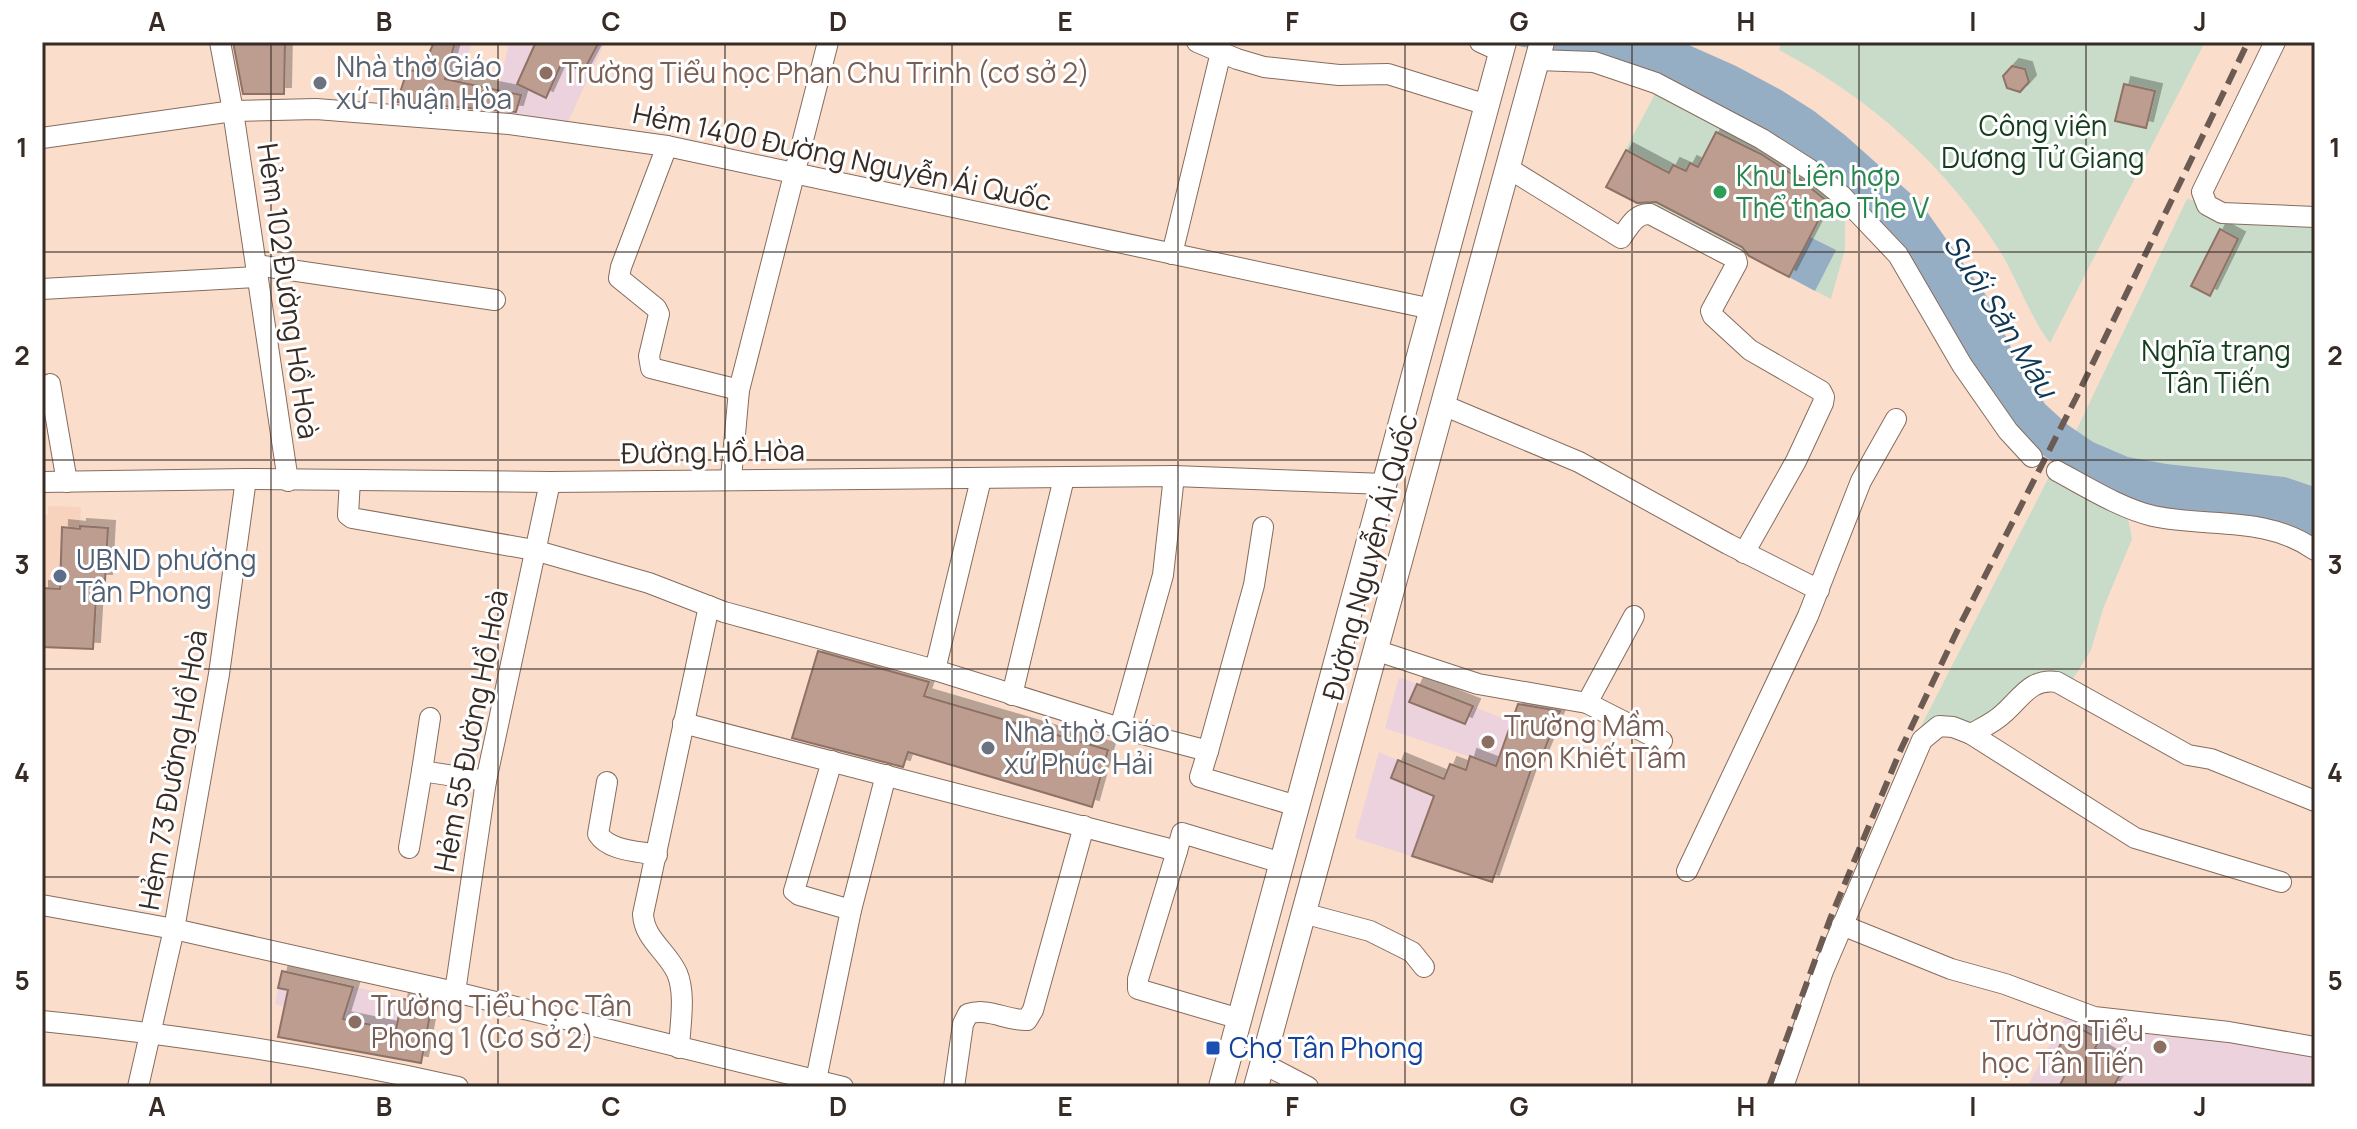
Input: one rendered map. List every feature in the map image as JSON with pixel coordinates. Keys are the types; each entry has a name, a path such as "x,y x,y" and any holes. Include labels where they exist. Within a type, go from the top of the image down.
{"main road":[{"name":"Đường Nguyễn Ái Quốc","path":"1221,1087 1487,105 1495,45"},
{"name":"Đường Nguyễn Ái Quốc","path":"1256,1087 1540,51"},
{"path":"1432,309 1466,319"}],"street":[{"name":"Hẻm 102 Đường Hồ Hoà","path":"220,42 288,481"},
{"path":"731,478 739,390 828,42"},
{"path":"1197,42 1264,67 1339,75 1388,74 1487,105"},
{"path":"2275,42 2202,192 2207,205 2222,213 2315,217"},
{"path":"1540,51 1594,62 1656,83 1762,139 1809,169 1841,195 1898,255 1962,365 2008,431 2032,457"},
{"path":"1172,254 1221,52"},
{"name":"Hẻm 1400 Đường Nguyễn Ái Quốc","path":"42,138 233,111 350,111 509,124 667,146 1432,309"},
{"path":"667,146 619,278 656,308 659,314 649,356 651,368 739,390"},
{"path":"1508,168 1621,238 1635,218 1642,213 1650,214 1736,259 1737,263 1711,311 1713,316 1750,350 1821,391 1823,403 1796,461 1744,553"},
{"path":"42,289 257,271 495,300"},
{"path":"50,384 67,482"},
{"path":"1443,405 1579,462 1744,553 1819,590"},
{"path":"1687,871 1819,590 1861,481 1896,419"},
{"path":"2057,471 2149,515 2261,528 2286,534 2315,550"},
{"path":"1120,728 1163,575 1174,476"},
{"name":"Đường Hồ Hòa","path":"42,482 246,479 550,482 1174,476 1385,484"},
{"path":"1012,695 1064,478"},
{"name":"Hẻm 73 Đường Hồ Hoà","path":"138,1087 174,929 219,674 246,479"},
{"path":"935,670 981,479"},
{"path":"350,480 348,515 352,518 534,550 649,583 709,606 935,670 1120,728 1208,751"},
{"name":"Hẻm 55 Đường Hồ Hoà","path":"455,992 486,781 550,482"},
{"path":"1263,527 1254,585 1200,777 1297,806"},
{"path":"679,1048 681,984 675,970 649,935 644,922 644,905 709,606"},
{"path":"1587,703 1634,616"},
{"path":"1375,650 1488,686 1587,703 1662,741"},
{"path":"1971,734 2003,714 2035,683 2045,680 2057,682 2188,755 2211,759 2315,801"},
{"path":"409,848 430,718"},
{"path":"683,723 1177,851"},
{"path":"1783,1087 1842,925 1922,740 1939,726 1953,727 1971,734 2135,838 2281,882"},
{"path":"832,761 794,891 851,910"},
{"path":"422,771 486,781"},
{"path":"816,1080 851,910 886,775"},
{"path":"607,782 598,834 611,845 657,855"},
{"path":"954,1087 963,1024 968,1014 978,1010 1027,1020 1033,1010 1084,826"},
{"path":"1240,1019 1138,989 1138,979 1182,833 1282,863"},
{"path":"42,905 174,929 455,992 843,1087"},
{"path":"1303,913 1370,931 1412,952 1424,967"},
{"path":"1842,925 1951,969 2005,984 2094,1017 2229,1032 2315,1047"},
{"path":"42,1021 150,1032 396,1073 458,1087"},
{"path":"1262,1063 1308,1087"}],"shaded area":[{"path":"434,42 472,42 453,110 397,102 407,71 422,70"},
{"name":"Trường Tiểu học Phan Chu Trinh (cơ sở 2)","path":"509,42 605,42 566,126 493,116"},
{"name":"UBND phường Tân Phong","path":"48,506 81,507 77,580 97,581 93,649 42,647 42,515 48,515"},
{"path":"1399,677 1512,722 1520,700 1561,708 1537,768 1532,767 1492,882 1355,838 1379,752 1444,779 1450,764 1466,770 1470,757 1385,728"},
{"name":"Trường Tiểu học Tân Phong 1 (Cơ sở 2)","path":"282,971 432,1004 421,1063 278,1037 285,1007 275,1004"},
{"name":"Trường Tiểu học Tân Tiến","path":"2066,1015 2315,1054 2315,1087 2027,1087"}],"green space":[{"name":"Công viên Dương Tử Giang","path":"1781,42 2205,42 2050,343 2000,251 1955,190 1903,136 1844,89 1779,50"},
{"name":"Khu Liên hợp Thể thao The V","path":"1656,92 1780,158 1845,209 1845,249 1831,299 1653,207 1642,206 1606,187"},
{"name":"Nghĩa trang Tân Tiến","path":"2187,199 2315,225 2315,487 2285,477 2128,457 2076,431"},
{"path":"2049,477 2127,514 2132,539 2103,609 2091,650 2071,682 2044,671 1976,723 1917,734"}],"water":[{"name":"Suối Săn Máu","path":"1505,42 1682,42 1781,90 1846,136 1920,202 1990,301 2011,348 2045,404 2068,425 2093,442 2128,457 2285,477 2315,487 2315,541 2165,510 2128,499 2059,466 2029,444 1846,190 1597,55 1523,47"},
{"path":"1810,237 1836,250 1815,291 1789,277"}],"building":[{"path":"233,42 285,42 284,94 243,94"},
{"path":"434,42 455,42 445,79 521,95 516,112 397,102 407,71 422,70"},
{"path":"532,42 599,42 583,72 563,60 546,98 517,84 535,44"},
{"path":"2012,66 2025,69 2029,82 2020,92 2007,88 2003,76"},
{"path":"2124,84 2155,91 2146,128 2115,121"},
{"name":"Khu Liên hợp Thể thao The V","path":"1716,132 1761,154 1828,202 1789,277 1749,256 1742,247 1656,202 1637,203 1606,187 1626,150 1669,173 1673,165 1686,171 1690,163 1698,167"},
{"path":"2220,229 2238,239 2210,296 2191,286"},
{"name":"UBND phường Tân Phong","path":"80,526 108,528 105,581 97,581 93,649 42,647 42,588 60,589 62,527 80,529"},
{"path":"818,651 929,682 924,696 1108,750 1092,807 908,752 903,767 792,738"},
{"path":"1417,684 1473,706 1465,724 1409,702"},
{"path":"1518,704 1560,711 1537,768 1532,767 1492,882 1412,856 1434,796 1391,778 1398,760 1444,779 1450,764 1466,770 1470,756 1496,766"},
{"name":"Trường Tiểu học Tân Phong 1 (Cơ sở 2)","path":"282,971 353,987 343,1019 396,1030 402,999 432,1004 421,1063 278,1037 288,990 278,988"},
{"path":"2071,1024 2100,1039 2095,1048 2125,1066 2113,1087 2059,1087 2070,1065 2054,1057"}],"railway":[{"path":"1769,1087 1830,919 1901,749 1960,625 2076,398 2248,42"}],"place":[{"name":"Trường Tiểu học Phan Chu Trinh (cơ sở 2)","path":"546,73"},
{"name":"Nhà thờ Giáo xứ Thuận Hòa","path":"320,83"},
{"name":"Khu Liên hợp Thể thao The V","path":"1720,192"},
{"name":"UBND phường Tân Phong","path":"60,576"},
{"name":"Trường Mầm non Khiết Tâm","path":"1488,742"},
{"name":"Nhà thờ Giáo xứ Phúc Hải","path":"988,748"},
{"name":"Trường Tiểu học Tân Phong 1 (Cơ sở 2)","path":"355,1022"},
{"name":"Trường Tiểu học Tân Tiến","path":"2160,1047"},
{"name":"Chợ Tân Phong","path":"1213,1048"}]}
